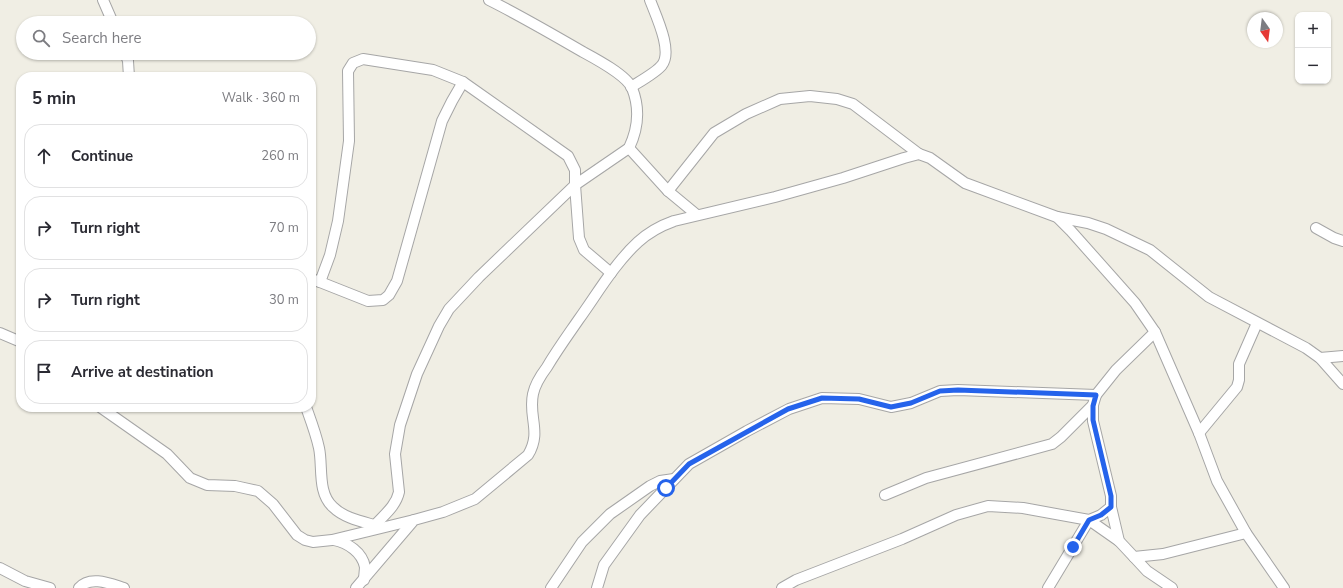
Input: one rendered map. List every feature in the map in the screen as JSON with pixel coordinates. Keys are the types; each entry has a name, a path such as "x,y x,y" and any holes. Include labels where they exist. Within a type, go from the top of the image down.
{"street":[{"path":"103,0 110,16"},
{"path":"379,527 398,498 399,492 395,454 400,425 417,374 448,309 479,277 575,185 629,148 637,124 637,107 631,87 616,72 535,23 489,0"},
{"path":"631,87 661,67 666,59 666,47 650,0"},
{"path":"316,279 330,255 338,221 349,141 348,71 353,63 364,59 433,70 463,82 568,156 575,170 579,238 584,250 612,272"},
{"path":"128,60 128,72"},
{"path":"316,281 368,301 383,300 389,295 396,280 442,122 463,82"},
{"path":"668,190 714,133 746,114 780,99 810,96 837,99 853,104 919,154 930,158 965,183 1056,216 1088,223 1106,229 1150,250 1209,297 1306,348 1320,358 1343,384"},
{"path":"629,148 668,190 697,215"},
{"path":"107,412 167,454 190,478 207,485 235,486 258,491 273,504 297,535 305,540 313,542 332,540 449,510 475,499 528,455 534,446 535,434 532,404 533,393 538,381 557,349 612,272 638,243 659,226 674,220 774,198 919,154"},
{"path":"1056,216 1135,303 1155,332 1199,433 1217,481 1246,533 1283,588"},
{"path":"1316,228 1334,238 1343,241"},
{"path":"1199,433 1237,387 1239,380 1239,364 1257,323"},
{"path":"1120,542 1111,507 1111,496 1093,420 1093,406 1096,395 1116,370 1155,332"},
{"path":"0,334 16,340"},
{"path":"1320,358 1343,356"},
{"path":"597,588 604,565 640,515 689,464 788,409 822,398 859,399 891,407 911,403 940,391 958,390 1096,395"},
{"path":"885,495 926,478 1052,444 1093,406"},
{"path":"308,412 314,426 320,450 324,494 332,506 344,515 379,527"},
{"path":"551,588 582,542 610,514 650,486 660,481 674,479"},
{"path":"782,588 796,580 902,539 956,515 988,506 1023,508 1089,520 1120,542 1146,571 1172,588"},
{"path":"1048,588 1089,520 1101,515 1111,507"},
{"path":"356,588 414,520"},
{"path":"1134,557 1163,554 1246,533"},
{"path":"332,540 344,542 354,548 365,567 364,580"},
{"path":"0,568 24,581 50,588"},
{"path":"79,588 87,582 102,581 124,588"}],"route":[{"path":"666,488 689,464 788,409 822,398 859,399 891,407 911,403 940,391 958,390 1096,395 1093,406 1093,420 1111,496 1111,507 1101,515 1089,520 1073,547"}]}
